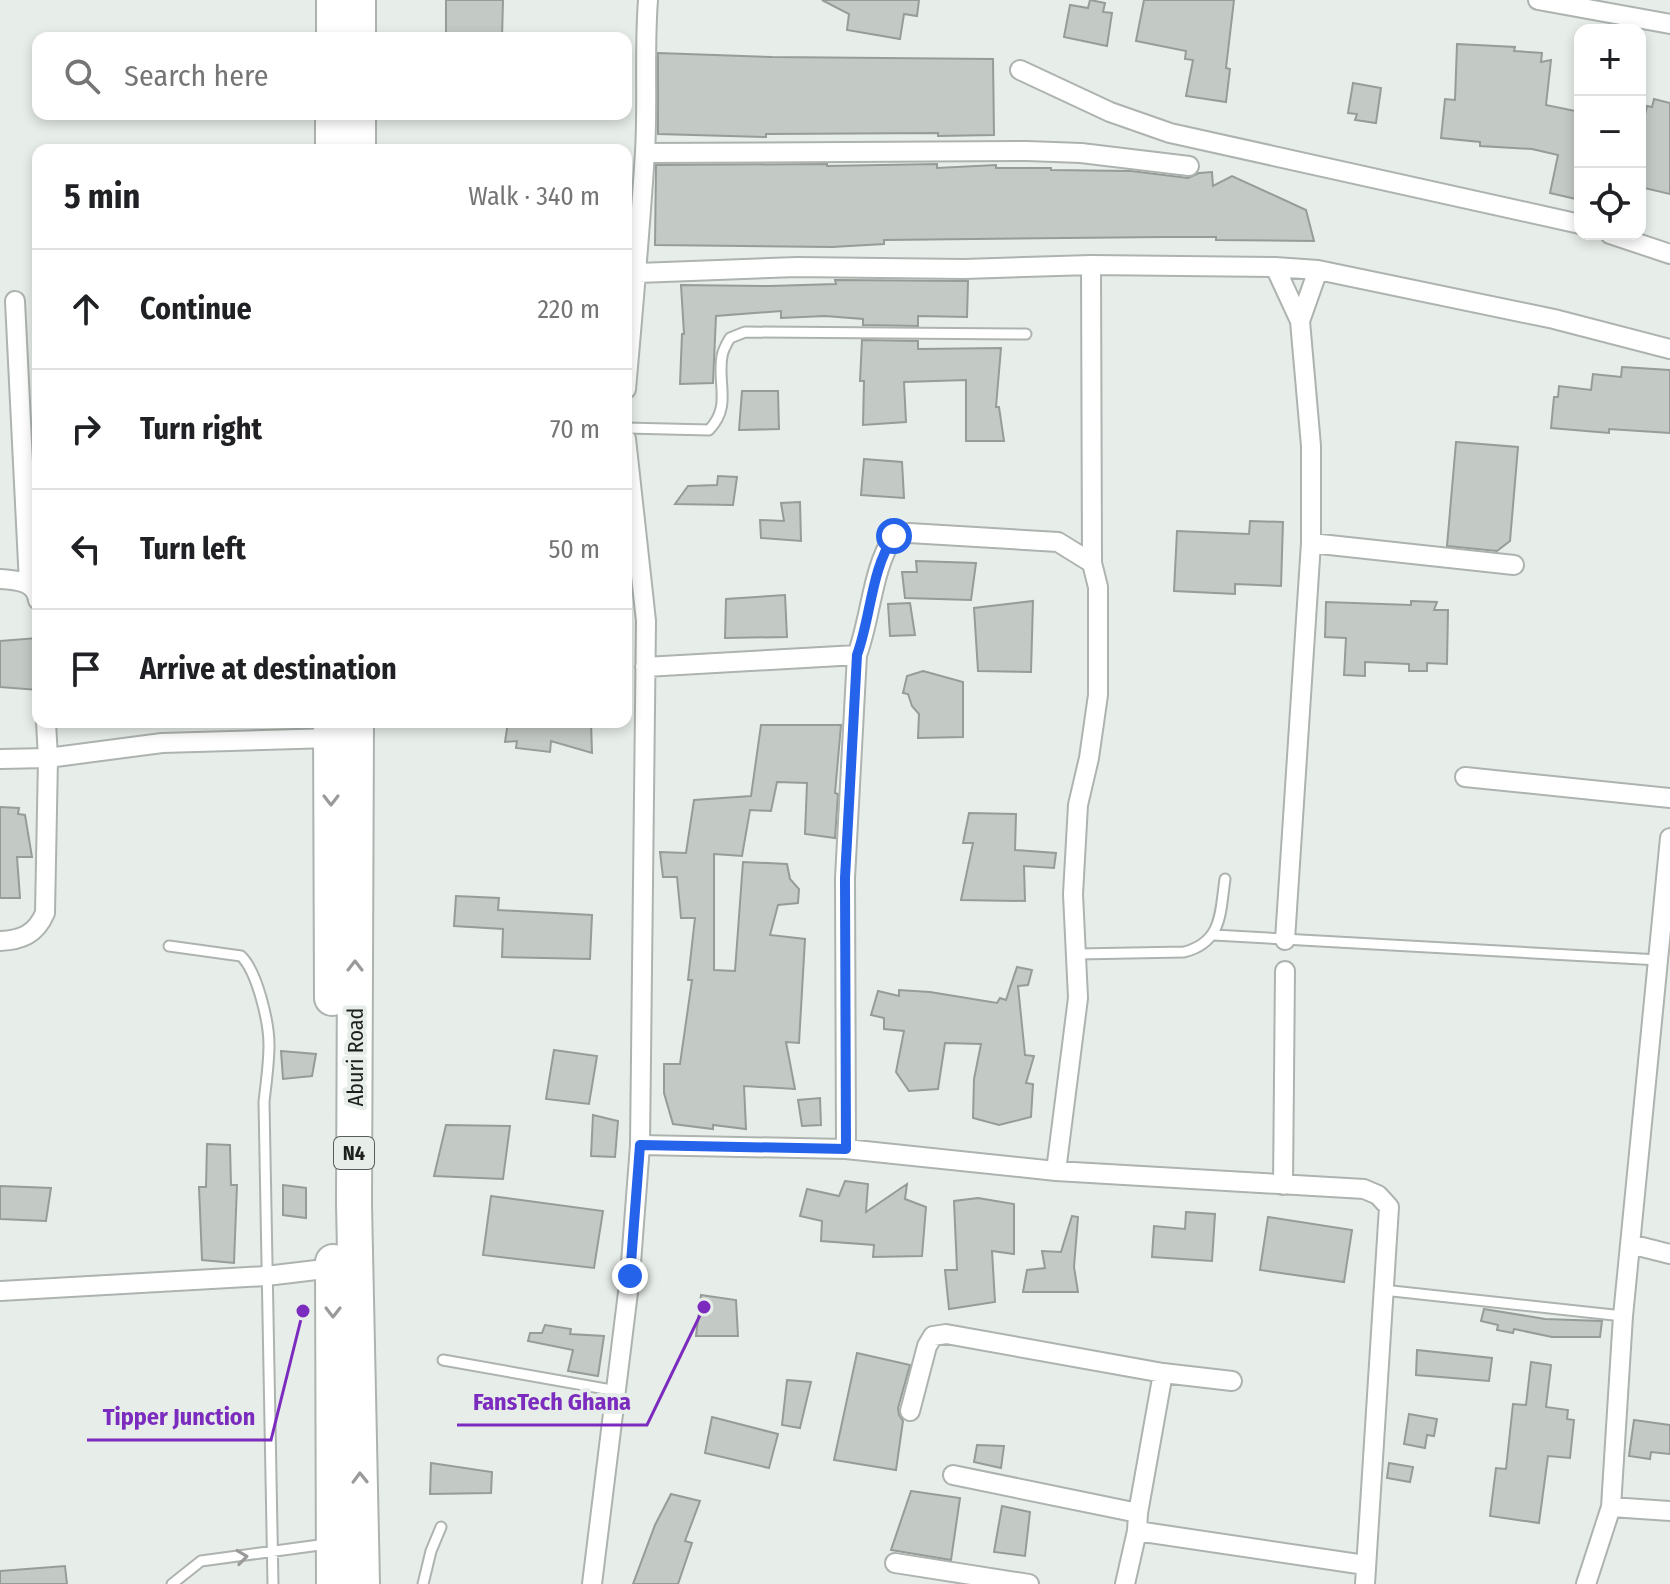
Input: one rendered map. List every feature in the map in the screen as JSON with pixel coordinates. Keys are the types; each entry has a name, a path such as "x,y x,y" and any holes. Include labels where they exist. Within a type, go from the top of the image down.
{"highway":[{"path":"334,0 334,32"},
{"path":"358,0 358,32"},
{"path":"333,120 333,144"},
{"path":"358,120 358,144"},
{"name":"Aburi Road","path":"339,728 333,1268 348,1543 362,1584"},
{"name":"Aburi Road","path":"334,1584 348,1543 354,1204 339,728"}],"street":[{"path":"632,331 645,153 648,0"},
{"path":"1538,0 1670,24"},
{"path":"1020,70 1110,112 1170,133 1574,223"},
{"path":"645,153 1027,151 1081,153 1189,166"},
{"path":"1628,240 1670,254"},
{"path":"638,273 797,267 964,269 1091,265 1318,270 1554,319 1670,349"},
{"path":"1056,1171 1078,998 1073,894 1078,805 1089,758 1098,695 1098,587 1092,563 1091,265"},
{"path":"1275,267 1300,321 1311,446 1311,543 1285,940"},
{"path":"1300,321 1318,270"},
{"path":"15,301 32,561"},
{"path":"592,1584 630,1276 640,1145 646,621 632,494"},
{"path":"846,1149 845,878 857,655 866,632 884,550 894,536 909,533 1058,542 1092,563"},
{"path":"1311,543 1514,565"},
{"path":"0,579 32,591"},
{"path":"645,667 857,655"},
{"path":"0,941 32,934 45,913 46,728"},
{"path":"0,759 48,758 162,743 328,728"},
{"path":"1465,777 1670,798"},
{"path":"1586,1584 1611,1507 1623,1316 1670,838"},
{"path":"1283,1185 1285,971"},
{"path":"640,1145 846,1149 1056,1171 1364,1189 1378,1195 1389,1207 1365,1575 953,1475"},
{"path":"1630,1244 1670,1254"},
{"path":"0,1291 266,1276 333,1268"},
{"path":"910,1411 927,1346 933,1336 946,1334 1163,1373 1232,1381"},
{"path":"1125,1584 1163,1373"},
{"path":"1611,1507 1670,1511"},
{"path":"895,1563 1029,1584"}],"lane":[{"path":"632,428 709,430 720,418 722,407 722,354 730,338 745,332 1026,334"},
{"path":"1078,954 1184,952 1200,948 1214,935 1225,879"},
{"path":"1214,935 1659,960"},
{"path":"169,946 241,956 249,962 270,1040 264,1102 273,1584"},
{"path":"1383,1290 1623,1316"},
{"path":"443,1360 617,1391"},
{"path":"423,1584 441,1527"},
{"path":"172,1584 201,1561 348,1543"}],"building":[{"path":"446,0 503,0 502,32 446,32"},
{"path":"822,0 919,0 917,16 904,14 900,39 847,30 849,14"},
{"path":"1090,0 1105,3 1103,12 1112,13 1107,46 1064,37 1070,5 1088,8"},
{"path":"1144,0 1234,0 1226,68 1230,69 1226,102 1186,96 1193,60 1185,59 1186,51 1136,41"},
{"path":"1457,44 1515,47 1514,51 1542,53 1541,62 1551,60 1546,105 1574,111 1574,199 1550,193 1558,155 1441,138 1445,99 1455,100"},
{"path":"658,53 993,59 994,135 766,134 766,137 658,134"},
{"path":"1353,83 1381,88 1376,123 1355,120 1357,114 1348,113"},
{"path":"1654,99 1670,103 1670,194 1646,188 1646,110 1647,106 1652,107"},
{"path":"937,164 937,168 996,165 996,168 1131,171 1188,178 1212,172 1213,186 1232,176 1306,210 1314,241 1164,237 884,240 884,244 832,247 655,245 656,165"},
{"path":"835,280 968,281 967,317 918,316 918,326 863,325 863,319 825,316 781,318 781,311 716,316 713,383 680,384 684,334 681,285 836,284"},
{"path":"862,340 918,341 918,349 1001,348 996,407 999,407 1004,441 966,441 966,380 904,382 906,422 863,425 864,381 860,381"},
{"path":"1622,367 1670,370 1670,433 1609,429 1609,433 1551,428 1554,397 1558,397 1559,386 1591,390 1593,374 1621,377"},
{"path":"742,391 778,391 779,429 739,430"},
{"path":"1456,442 1518,447 1510,541 1497,551 1447,546"},
{"path":"864,459 902,462 904,498 861,495"},
{"path":"718,476 737,477 733,505 675,504 688,486 717,485"},
{"path":"800,502 801,541 761,538 760,520 784,521 781,503"},
{"path":"1250,521 1283,522 1281,586 1235,584 1235,594 1174,591 1177,531 1249,534"},
{"path":"916,561 976,563 971,600 905,598 902,572 917,572"},
{"path":"785,595 787,637 725,638 726,599"},
{"path":"1033,601 1031,672 978,671 974,608"},
{"path":"1411,601 1437,602 1434,610 1448,610 1447,664 1427,663 1427,671 1409,671 1409,664 1365,662 1365,676 1344,675 1346,638 1325,637 1326,602 1411,605"},
{"path":"910,603 915,635 890,636 888,604"},
{"path":"32,638 32,690 0,687 0,641"},
{"path":"923,671 963,682 963,737 918,738 919,714 908,694 903,693 907,676"},
{"path":"761,725 841,725 835,838 805,834 807,783 777,782 771,811 750,810 742,856 714,854 714,970 735,971 743,862 787,864 790,879 799,889 798,903 778,905 770,935 805,939 799,1043 786,1042 795,1089 744,1086 746,1129 673,1124 664,1093 664,1064 680,1064 692,980 688,980 695,918 681,918 677,877 663,877 660,852 686,853 694,800 751,796"},
{"path":"507,728 591,728 592,753 551,741 550,752 516,748 517,741 505,742"},
{"path":"0,807 19,808 18,814 25,815 32,857 17,857 20,898 0,898"},
{"path":"969,813 1016,814 1015,850 1056,853 1054,868 1024,866 1025,901 961,900 973,843 963,843"},
{"path":"456,896 499,898 498,910 592,915 590,959 502,957 503,929 454,926"},
{"path":"1017,967 1032,970 1028,985 1018,986 1025,1055 1034,1056 1026,1083 1033,1084 1031,1117 999,1125 973,1118 974,1079 981,1044 945,1043 938,1089 909,1091 896,1072 904,1031 884,1029 884,1018 871,1015 878,991 899,996 899,990 930,992 997,1003 1000,998 1006,1000"},
{"path":"554,1050 597,1056 589,1104 546,1099"},
{"path":"281,1051 316,1054 312,1076 283,1079"},
{"path":"820,1098 821,1125 802,1126 798,1100"},
{"path":"593,1115 618,1121 615,1157 591,1156"},
{"path":"446,1125 510,1126 503,1179 434,1176"},
{"path":"207,1144 230,1145 231,1185 237,1185 234,1263 202,1260 199,1187 206,1187"},
{"path":"845,1181 868,1184 866,1212 907,1184 905,1199 926,1207 922,1256 873,1257 874,1245 821,1241 822,1221 800,1216 807,1189 839,1196"},
{"path":"283,1185 306,1188 306,1218 283,1215"},
{"path":"0,1186 51,1188 46,1221 0,1219"},
{"path":"491,1196 603,1211 594,1268 483,1255"},
{"path":"978,1198 1014,1204 1014,1254 992,1251 995,1302 949,1309 945,1270 957,1270 954,1201"},
{"path":"1186,1212 1215,1214 1212,1261 1152,1257 1154,1226 1185,1229"},
{"path":"1072,1216 1078,1217 1074,1267 1078,1292 1023,1292 1027,1270 1045,1268 1042,1251 1061,1252"},
{"path":"1268,1217 1352,1230 1344,1282 1260,1270"},
{"path":"701,1295 736,1300 738,1336 696,1336"},
{"path":"1484,1309 1545,1319 1602,1321 1600,1337 1552,1337 1514,1329 1513,1333 1497,1330 1498,1325 1481,1321"},
{"path":"545,1325 571,1329 570,1334 604,1336 598,1376 568,1371 573,1350 528,1341 530,1333 542,1333"},
{"path":"1417,1350 1492,1358 1489,1381 1416,1375"},
{"path":"857,1353 910,1365 898,1408 903,1421 896,1470 834,1460"},
{"path":"1531,1362 1551,1365 1546,1407 1568,1410 1567,1419 1574,1420 1570,1458 1548,1456 1539,1523 1490,1516 1496,1468 1506,1469 1513,1404 1526,1405"},
{"path":"787,1380 811,1382 800,1428 782,1425"},
{"path":"1409,1414 1437,1419 1434,1436 1427,1435 1425,1448 1404,1444"},
{"path":"712,1417 778,1434 769,1468 705,1453"},
{"path":"1634,1420 1670,1425 1670,1454 1651,1452 1650,1459 1629,1456"},
{"path":"977,1445 1004,1446 1001,1468 974,1462"},
{"path":"431,1463 492,1472 491,1493 430,1494"},
{"path":"1389,1463 1413,1467 1410,1482 1387,1478"},
{"path":"911,1491 960,1498 951,1560 891,1550"},
{"path":"671,1494 700,1501 685,1541 692,1543 678,1584 633,1584 655,1525"},
{"path":"1002,1506 1030,1512 1025,1556 994,1552"},
{"path":"65,1566 67,1584 0,1584 0,1571"}],"place":[{"name":"FansTech Ghana","path":"704,1307"},
{"name":"Tipper Junction","path":"303,1311"}],"route":[{"path":"630,1276 640,1145 846,1149 845,878 857,655 866,632 884,550 894,536"}]}
